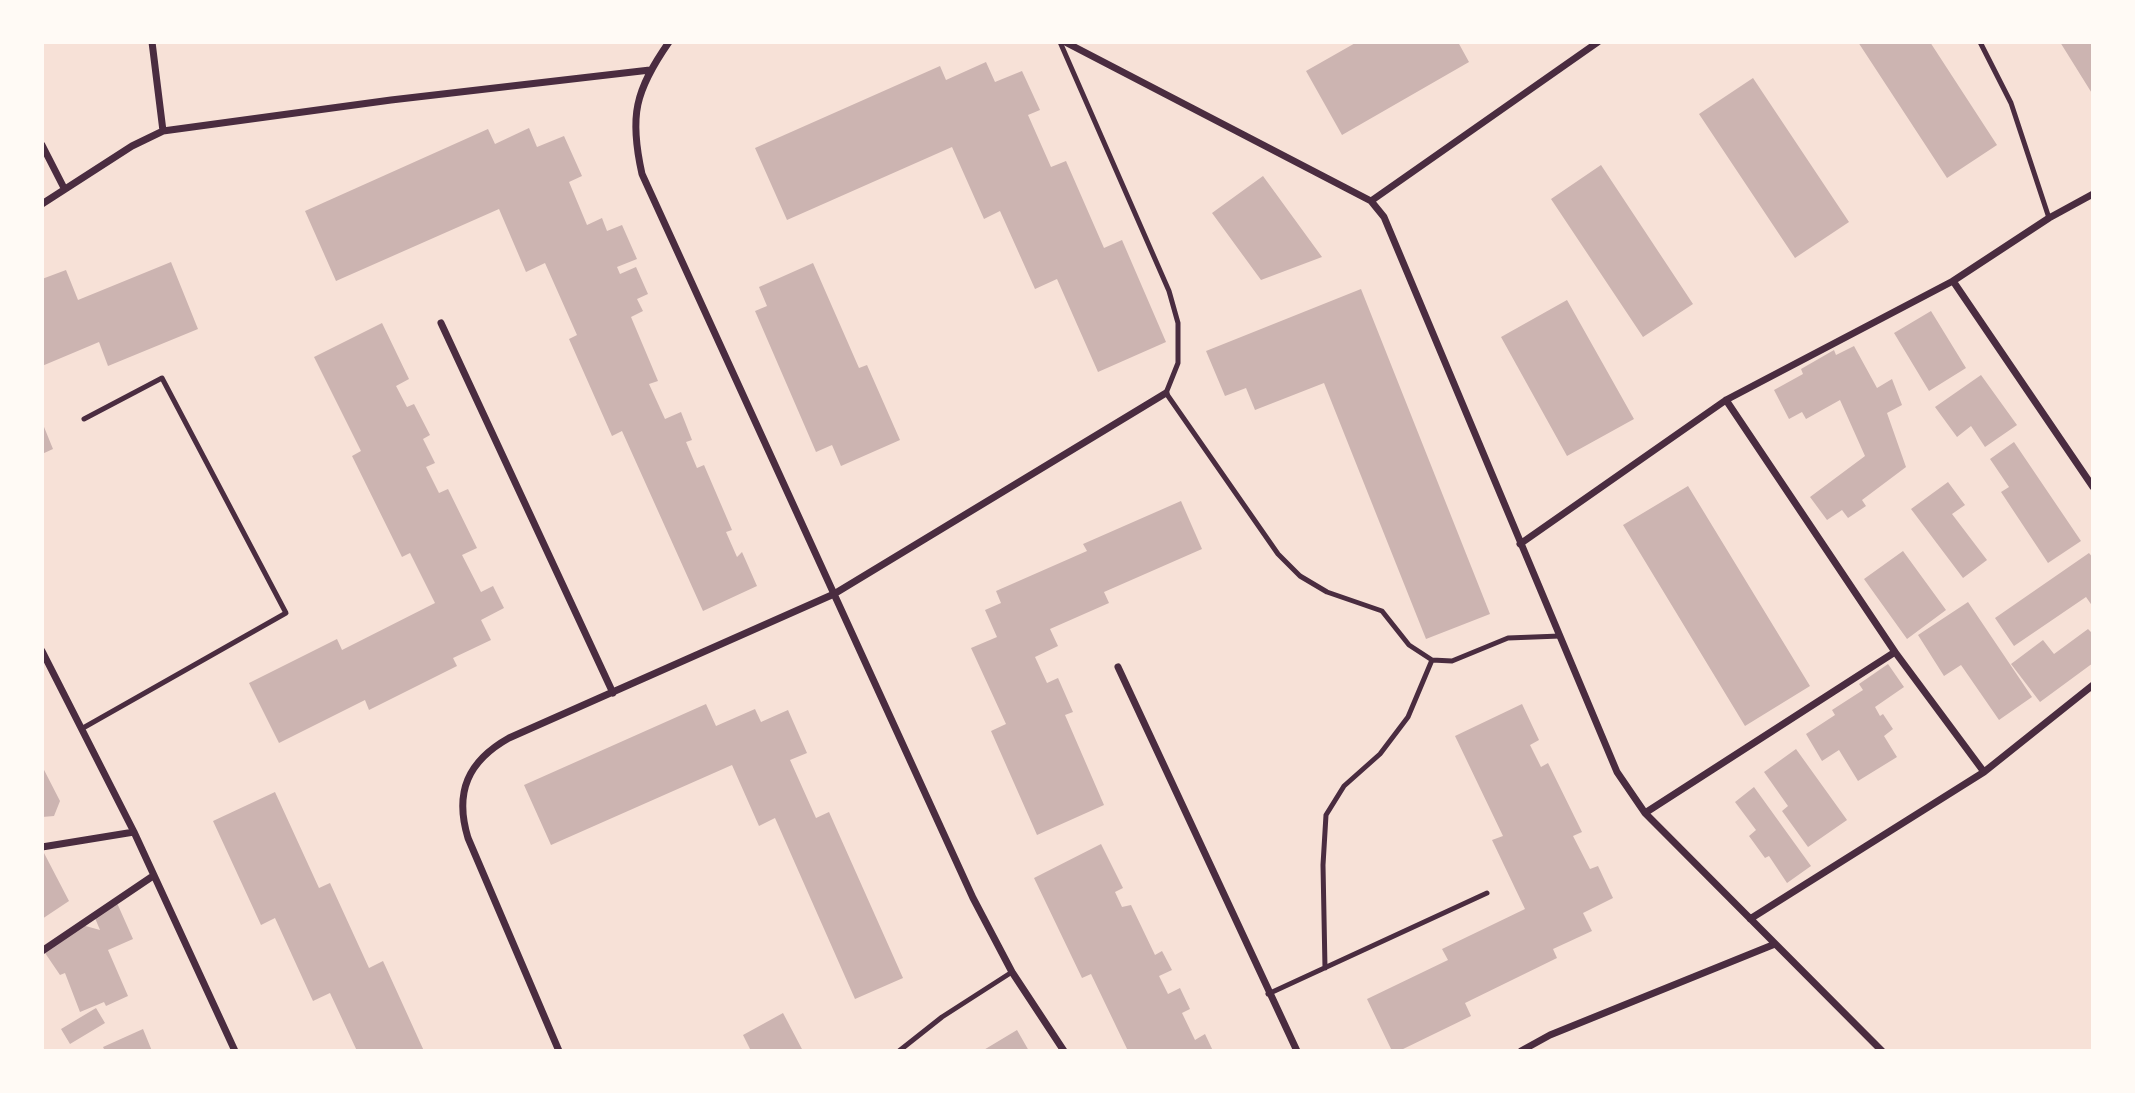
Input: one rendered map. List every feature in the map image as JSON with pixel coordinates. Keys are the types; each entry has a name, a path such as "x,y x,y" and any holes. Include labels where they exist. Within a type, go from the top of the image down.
{"street":[{"path":"152,42 163,131"},
{"path":"669,42 650,71 635,114 635,141 642,174 973,898 1012,972 1064,1051"},
{"path":"1065,42 1371,201 1384,216 1617,772 1645,813 1882,1051"},
{"path":"1371,201 1598,42"},
{"path":"42,204 132,146 163,131 391,100 650,71"},
{"path":"42,145 64,188"},
{"path":"1520,544 1726,400 1953,281 2049,218 2093,194"},
{"path":"1953,281 2093,487"},
{"path":"441,323 613,693"},
{"path":"559,1051 463,821 461,803 465,785 475,765 490,749 509,738 834,594 1166,393"},
{"path":"1726,400 1895,653 1984,772"},
{"path":"42,651 134,832 235,1051"},
{"path":"1645,813 1895,653"},
{"path":"1118,667 1268,994 1297,1051"},
{"path":"1750,919 1984,772 2093,685"},
{"path":"42,847 134,832"},
{"path":"42,951 153,876"},
{"path":"1521,1051 1550,1035 1774,944"}],"lane":[{"path":"1060,42 1169,291 1178,323 1178,363 1166,393 1278,554 1300,576 1327,592 1382,611 1409,645 1432,660 1452,661 1508,638 1560,636"},
{"path":"1980,42 2011,103 2049,218"},
{"path":"83,728 286,613 162,378 84,419"},
{"path":"1325,968 1322,865 1326,815 1344,786 1380,754 1408,717 1432,660"},
{"path":"1268,994 1487,893"},
{"path":"900,1051 942,1017 1012,972"}],"building":[{"path":"1357,42 1458,42 1469,62 1342,135 1306,71"},
{"path":"1858,42 1930,42 1997,145 1947,178"},
{"path":"2060,42 2093,42 2093,95"},
{"path":"986,62 995,82 1022,71 1040,110 1028,115 1051,167 1066,161 1104,248 1122,240 1166,342 1098,372 1057,279 1035,289 1000,211 984,219 952,147 787,220 755,148 940,66 946,80"},
{"path":"1753,78 1849,222 1795,258 1699,114"},
{"path":"529,128 537,147 564,136 582,176 569,182 587,225 602,218 607,231 622,225 637,259 617,267 620,274 636,267 648,294 637,299 643,311 631,317 658,381 649,384 665,419 681,412 692,440 686,442 697,468 704,465 732,530 726,532 737,557 742,552 757,586 703,611 622,431 612,436 569,339 577,335 545,263 526,272 499,209 336,281 305,211 488,129 495,144"},
{"path":"1601,165 1693,304 1643,337 1551,199"},
{"path":"1263,176 1322,257 1261,280 1212,213"},
{"path":"171,262 198,329 108,366 99,342 42,366 42,279 66,270 78,300"},
{"path":"813,263 859,368 867,365 900,440 841,466 832,445 816,452 755,311 767,306 759,287"},
{"path":"1361,289 1490,614 1426,639 1324,383 1255,410 1246,388 1225,396 1206,351"},
{"path":"1567,300 1634,419 1567,456 1501,337"},
{"path":"1931,311 1966,368 1929,391 1894,333"},
{"path":"382,323 409,379 396,386 407,407 414,404 430,435 423,439 435,463 426,467 439,493 448,489 477,548 462,555 481,592 493,586 504,608 481,620 491,640 453,658 457,666 369,710 365,700 279,743 249,683 337,639 342,650 435,603 410,553 402,557 352,456 361,451 314,357"},
{"path":"1854,346 1877,388 1892,379 1902,405 1887,413 1906,467 1862,500 1866,506 1848,518 1842,510 1827,520 1810,497 1865,456 1840,400 1806,419 1802,412 1789,419 1774,390 1803,374 1801,369 1834,350 1836,355"},
{"path":"1981,375 2017,425 1985,447 1971,426 1957,437 1935,407"},
{"path":"42,422 53,449 42,454"},
{"path":"2014,442 2081,541 2048,563 2001,492 2009,487 1990,459"},
{"path":"1948,482 1965,505 1952,514 1987,560 1963,578 1911,509"},
{"path":"1688,486 1810,686 1745,726 1623,525"},
{"path":"1181,501 1202,549 1104,592 1109,603 1050,629 1058,646 1035,657 1047,683 1058,678 1073,712 1065,715 1104,805 1037,835 991,731 1006,724 971,648 997,637 985,610 1001,603 996,591 1087,551 1083,544"},
{"path":"1903,551 1946,610 1907,639 1864,579"},
{"path":"2089,553 2093,558 2093,607 2086,597 2014,646 1995,618"},
{"path":"1968,602 2032,697 1999,720 1961,665 1944,676 1918,635"},
{"path":"2088,629 2093,631 2093,663 2040,702 2011,664 2043,640 2054,654"},
{"path":"1888,664 1904,687 1875,707 1893,729 1884,736 1897,757 1858,781 1839,750 1822,761 1806,734 1835,715 1832,710 1863,690 1859,684"},
{"path":"706,704 716,726 755,709 761,722 788,710 807,753 790,760 816,818 829,812 903,978 855,999 775,818 759,826 732,765 551,845 524,785"},
{"path":"1522,704 1539,740 1530,745 1541,767 1548,763 1582,832 1573,836 1590,869 1598,866 1613,898 1583,913 1592,931 1553,949 1557,958 1465,1003 1471,1016 1399,1051 1392,1051 1367,999 1448,960 1442,949 1525,909 1492,840 1503,836 1455,736"},
{"path":"1796,749 1847,820 1808,847 1782,811 1788,806 1764,772"},
{"path":"42,766 60,801 54,816 42,817"},
{"path":"1754,787 1811,866 1787,883 1769,856 1765,858 1749,836 1756,830 1735,802"},
{"path":"275,792 319,888 330,883 369,968 383,961 424,1051 357,1051 330,993 313,1001 275,918 261,925 213,821"},
{"path":"1101,844 1123,888 1115,892 1122,907 1131,905 1155,955 1162,951 1172,970 1159,976 1168,994 1180,988 1190,1009 1182,1013 1195,1040 1205,1034 1213,1051 1128,1051 1091,974 1082,978 1034,878"},
{"path":"42,853 69,901 42,919"},
{"path":"117,903 133,939 108,950 128,996 106,1006 104,1002 80,1012 65,973 60,975 43,950 82,925 100,930 95,918"},
{"path":"96,1008 105,1023 70,1044 61,1029"},
{"path":"783,1013 803,1051 751,1051 743,1035"},
{"path":"143,1029 152,1051 105,1051 103,1047"},
{"path":"1017,1030 1029,1051 982,1051"}]}
